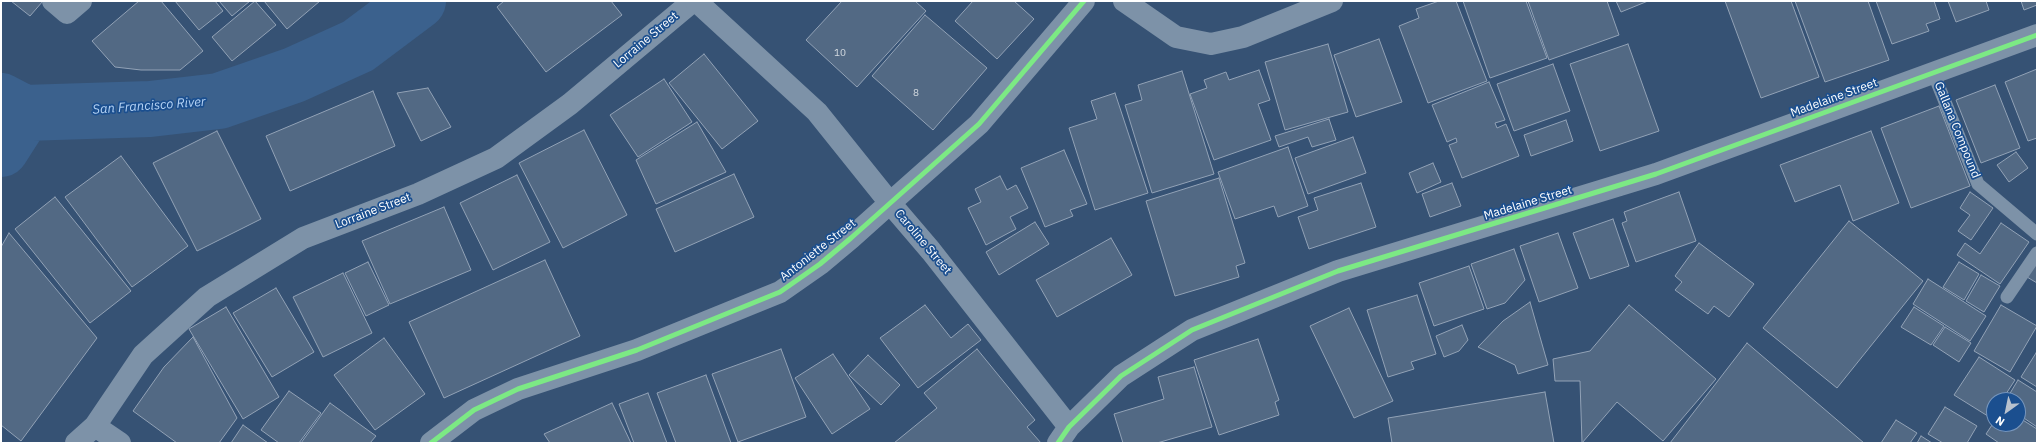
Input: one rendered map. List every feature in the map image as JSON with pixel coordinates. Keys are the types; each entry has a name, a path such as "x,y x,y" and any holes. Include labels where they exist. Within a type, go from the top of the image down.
{"street":[{"name":"Lorraine Street","path":"76,443 95,426 143,354 207,297 302,238 418,194 496,158 570,104 693,1"},
{"name":"Caroline Street","path":"696,1 818,112 890,203 931,251 1064,435"},
{"name":"Antoniette Street","path":"431,443 474,410 518,389 637,350 780,292 835,251 979,124 1084,1"},
{"path":"1124,1 1176,37 1211,44 1244,37 1332,1"},
{"name":"Madelaine Street","path":"1064,435 1121,376 1192,330 1338,271 1656,174 2037,35"},
{"path":"95,426 120,443"}],"lane":[{"name":"Gallana Compound","path":"1933,72 1978,184 2037,234"},
{"path":"2007,297 2037,254"}],"building":[{"path":"11,1 43,1 30,16"},
{"path":"139,1 161,1 203,51 180,70 141,70 115,67 92,41"},
{"path":"175,1 215,1 223,11 199,30"},
{"path":"219,1 250,1 232,16"},
{"path":"255,1 276,25 232,61 212,37"},
{"path":"264,1 320,1 287,29"},
{"path":"504,1 611,1 622,15 546,72 497,7"},
{"path":"842,1 915,1 926,11 857,87 806,40"},
{"path":"973,1 1014,1 1034,19 997,59 955,21"},
{"path":"1439,1 1456,1 1487,81 1428,103 1399,26 1419,18 1416,9"},
{"path":"1463,1 1526,1 1547,58 1490,78"},
{"path":"1528,1 1607,1 1619,35 1549,60"},
{"path":"1616,1 1648,1 1621,12"},
{"path":"1725,1 1791,1 1819,77 1761,98"},
{"path":"1795,1 1868,1 1889,60 1825,82"},
{"path":"1876,1 1934,1 1940,19 1926,24 1929,31 1892,44"},
{"path":"1948,1 1986,1 1989,10 1956,22"},
{"path":"2021,1 2037,1 2037,5 2024,10"},
{"path":"925,15 987,68 933,130 872,76"},
{"path":"1379,39 1402,102 1356,117 1334,55"},
{"path":"1328,44 1348,112 1285,130 1265,62"},
{"path":"1628,44 1659,131 1600,151 1570,64"},
{"path":"704,54 758,121 722,149 669,83"},
{"path":"1553,64 1570,111 1514,131 1497,84"},
{"path":"2037,69 2037,138 2028,141 2005,82"},
{"path":"1259,70 1270,100 1258,104 1271,140 1214,160 1190,94 1207,88 1204,80 1226,72 1229,80"},
{"path":"1182,71 1214,174 1152,193 1125,105 1142,100 1138,85"},
{"path":"664,79 692,122 638,157 610,115"},
{"path":"1489,82 1505,120 1495,123 1497,128 1506,124 1519,156 1462,178 1449,145 1457,142 1456,138 1447,142 1432,105"},
{"path":"1995,85 2020,148 1981,163 1956,100"},
{"path":"428,88 451,127 421,141 397,93"},
{"path":"373,91 395,146 290,191 266,136"},
{"path":"1115,93 1148,193 1095,210 1069,128 1097,119 1091,101"},
{"path":"1939,106 1970,186 1911,208 1881,128"},
{"path":"1329,119 1336,140 1312,147 1308,137 1279,147 1275,136"},
{"path":"1566,120 1573,141 1531,156 1524,135"},
{"path":"697,122 726,172 656,204 636,160"},
{"path":"584,130 627,215 563,248 519,163"},
{"path":"217,131 261,219 197,251 153,163"},
{"path":"1871,131 1899,203 1853,221 1840,185 1795,202 1780,165"},
{"path":"1353,137 1366,173 1308,194 1295,158"},
{"path":"1288,147 1308,206 1278,217 1274,206 1235,219 1218,172"},
{"path":"1064,150 1087,204 1070,210 1073,216 1045,227 1021,168"},
{"path":"2016,152 2028,168 2009,182 1997,165"},
{"path":"121,156 188,246 132,287 65,197"},
{"path":"1433,163 1441,182 1417,193 1409,173"},
{"path":"734,174 754,217 675,252 656,209"},
{"path":"517,175 550,242 493,270 460,203"},
{"path":"1000,176 1007,190 1016,185 1028,208 1010,217 1016,229 986,245 968,208 981,202 975,189"},
{"path":"1219,178 1245,263 1236,266 1239,277 1175,296 1146,201"},
{"path":"1361,183 1376,227 1309,249 1298,217 1318,210 1314,198"},
{"path":"1452,183 1461,206 1430,217 1422,194"},
{"path":"1679,192 1696,241 1636,262 1622,223 1627,221 1624,212"},
{"path":"1970,192 1993,208 1971,240 1958,231 1970,215 1960,208"},
{"path":"55,197 131,291 90,323 15,229"},
{"path":"444,207 471,270 390,304 362,241"},
{"path":"1613,219 1629,266 1590,279 1573,233"},
{"path":"1849,221 1923,281 1837,388 1763,328"},
{"path":"1035,222 1049,244 999,275 986,252"},
{"path":"2001,223 2029,242 2000,284 1957,255 1965,243 1980,254"},
{"path":"9,233 97,338 21,441 1,425 1,247"},
{"path":"1558,233 1578,288 1539,302 1520,246"},
{"path":"1111,238 1132,275 1057,317 1036,280"},
{"path":"1699,243 1754,284 1729,317 1714,306 1708,314 1675,290 1682,282 1675,276"},
{"path":"1514,249 1525,280 1505,303 1487,309 1471,264"},
{"path":"545,260 580,336 444,398 409,322"},
{"path":"368,262 389,305 366,316 345,273"},
{"path":"1959,262 1979,274 1964,300 1943,287"},
{"path":"2037,262 2037,283 2027,277"},
{"path":"1469,266 1484,309 1434,326 1419,283"},
{"path":"343,273 372,333 323,357 293,297"},
{"path":"1981,275 2000,286 1984,312 1966,301"},
{"path":"1928,279 1986,316 1970,341 1913,304"},
{"path":"276,288 314,352 272,377 233,313"},
{"path":"1417,295 1436,354 1411,362 1414,369 1388,377 1367,310"},
{"path":"1530,302 1548,365 1518,374 1515,365 1478,347 1503,321"},
{"path":"925,305 951,338 968,324 981,340 918,388 880,338"},
{"path":"1629,305 1716,379 1663,441 1617,402 1582,443 1580,381 1555,381 1553,359 1590,351"},
{"path":"2001,305 2037,326 2010,372 1974,351"},
{"path":"226,307 279,397 243,419 189,329"},
{"path":"1914,307 1944,326 1931,345 1901,327"},
{"path":"1349,308 1393,401 1354,418 1310,326"},
{"path":"1462,325 1468,340 1459,351 1444,357 1436,336"},
{"path":"1945,327 1971,343 1959,362 1933,345"},
{"path":"193,337 237,418 219,443 177,443 133,411 164,367"},
{"path":"384,338 425,394 375,430 334,375"},
{"path":"1258,339 1279,400 1275,402 1279,415 1219,435 1194,360"},
{"path":"1747,343 1864,443 1670,443"},
{"path":"781,349 806,417 738,442 712,374"},
{"path":"977,349 1035,420 1027,427 1041,443 894,443 937,408 924,393"},
{"path":"2036,353 2037,354 2037,387 2021,377"},
{"path":"833,354 870,409 832,434 795,378"},
{"path":"868,355 900,385 881,405 849,375"},
{"path":"1979,357 2015,380 2007,392 1986,392 1986,415 1954,395"},
{"path":"1194,367 1212,427 1157,443 1123,443 1114,414 1164,399 1158,377"},
{"path":"706,375 731,443 676,443 657,393"},
{"path":"2018,380 2037,392 2037,427 2026,419 2026,392 2011,392"},
{"path":"289,391 321,413 299,443 279,443 261,430"},
{"path":"1545,392 1554,443 1392,443 1388,418"},
{"path":"648,393 667,443 634,443 619,404"},
{"path":"330,403 376,436 370,443 301,443"},
{"path":"612,403 631,443 550,443 544,434"},
{"path":"1945,407 1977,426 1967,443 1943,443 1928,434"},
{"path":"1896,420 1917,433 1910,443 1881,443"},
{"path":"2026,422 2037,429 2037,443 1999,443 1986,434 1987,432 2026,432"},
{"path":"243,425 268,443 231,443"},
{"path":"1921,436 1932,443 1917,443"}],"waterway":[{"name":"San Francisco River","path":"1,101 24,113 150,109 219,101 294,75 358,46 418,1"},
{"path":"1,149 24,113"}],"cycle path":[{"path":"431,443 474,410 518,389 637,350 780,292 820,264 851,238 979,124 1084,1"},
{"path":"1058,443 1069,427 1121,376 1192,330 1338,271 1656,174 2037,35"}]}
